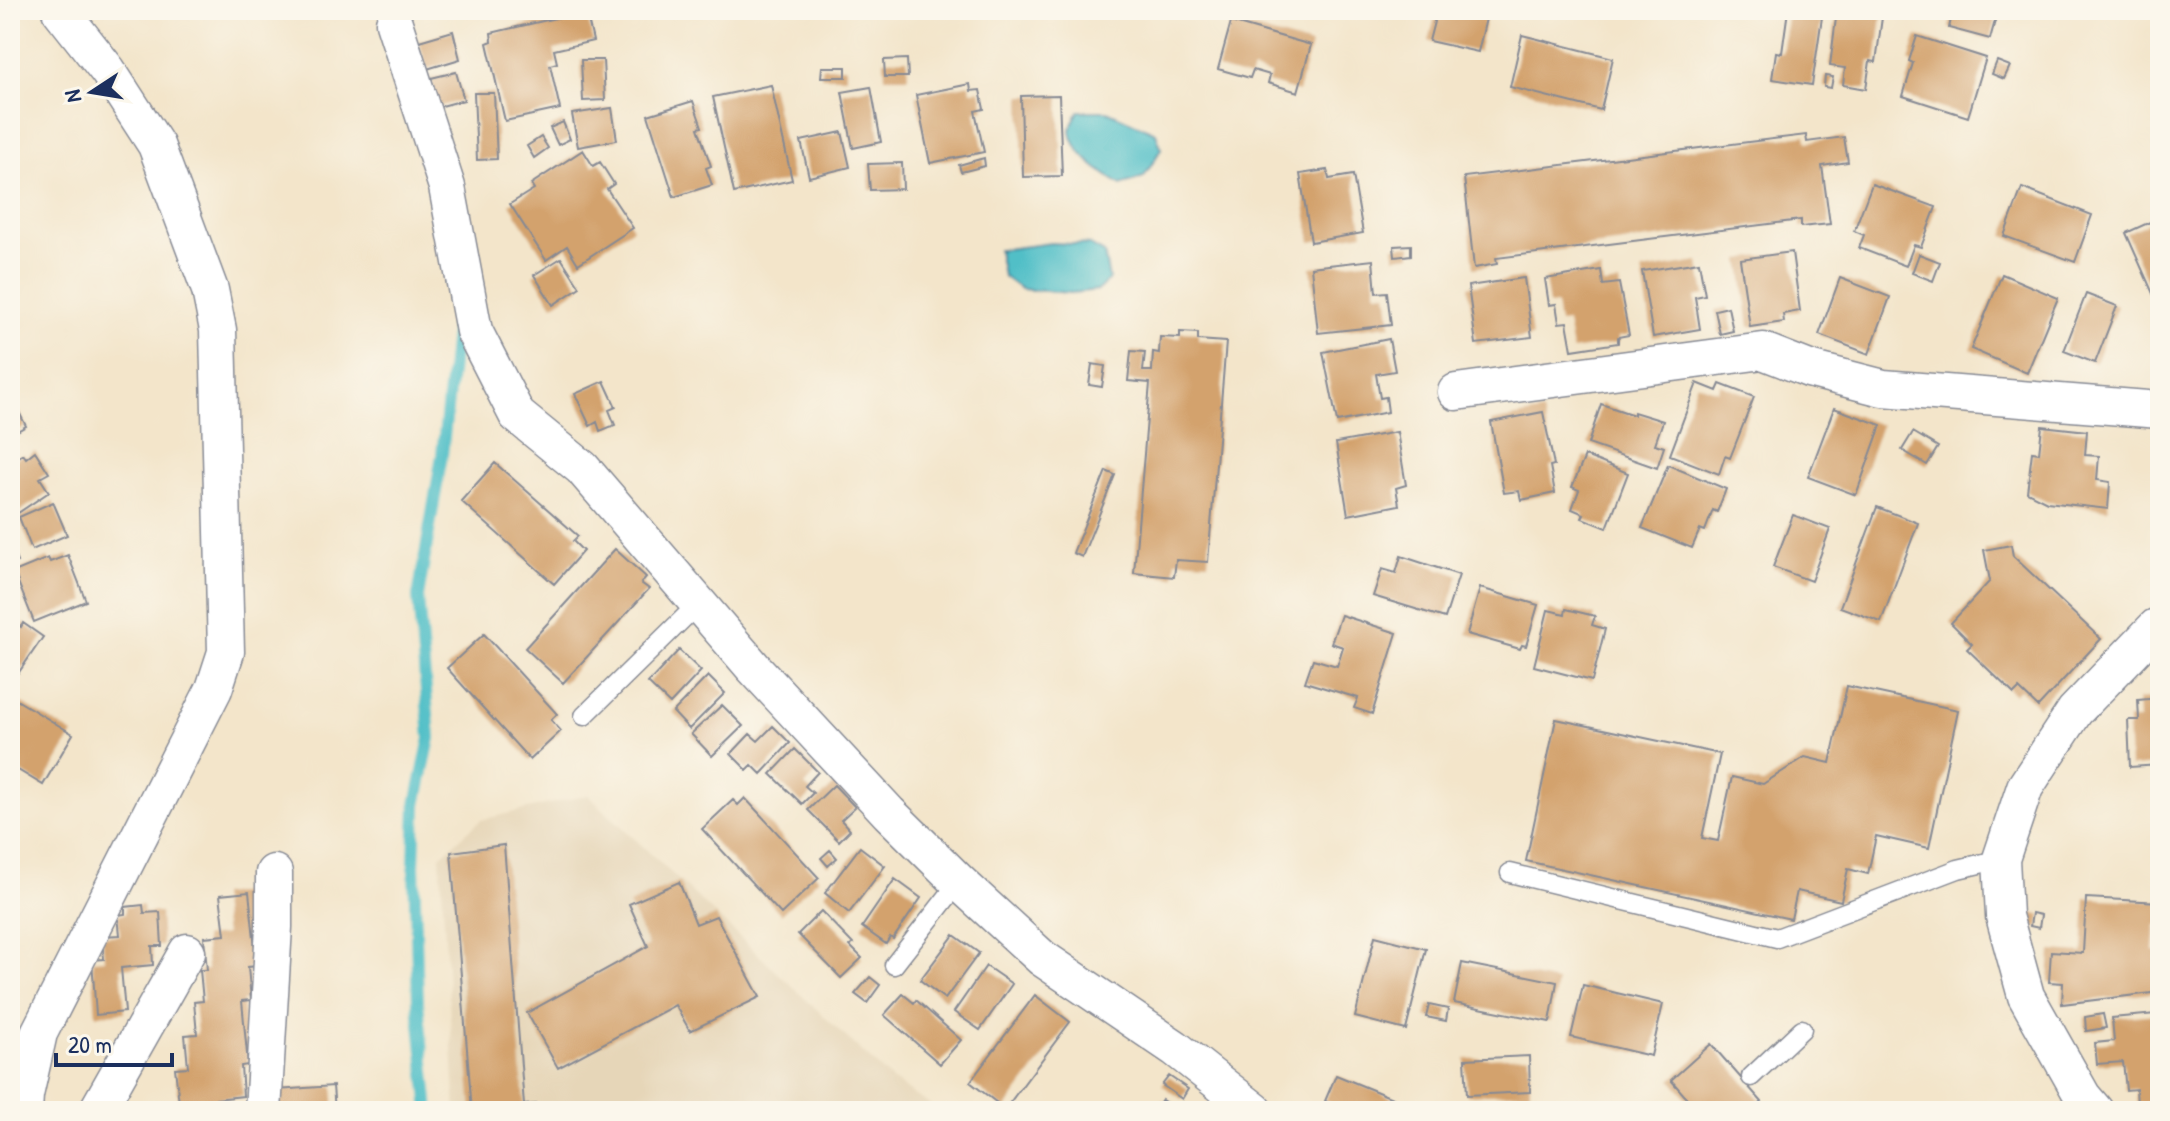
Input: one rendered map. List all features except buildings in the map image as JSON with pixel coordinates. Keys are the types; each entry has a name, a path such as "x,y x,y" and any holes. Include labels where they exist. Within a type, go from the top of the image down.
{"street":[{"path":"24,1111 39,1033 214,689 226,652 218,330 210,290 156,145 108,71 60,10"},
{"path":"394,23 447,187 474,331 517,415 582,468 698,604 889,813 959,882 1042,958 1175,1048 1255,1111"},
{"path":"1456,392 1763,351 1809,369 1883,388 2160,410"},
{"path":"2095,1111 2083,1097 2026,996 2004,916 2001,859 2025,787 2075,711 2156,627 2160,627"},
{"path":"263,1111 274,927 274,873"},
{"path":"97,1111 187,952"}],"lane":[{"path":"584,716 698,604"},
{"path":"1510,873 1777,938 1958,869 2001,859"},
{"path":"894,965 959,882"},
{"path":"1751,1077 1802,1029"}],"shaded area":[{"path":"588,795 892,1080 939,1111 456,1111 440,856 481,820"}],"water":[{"path":"1079,111 1107,111 1156,133 1161,149 1144,177 1121,185 1082,154 1072,138 1071,129"},
{"path":"1051,243 1090,245 1104,253 1109,279 1098,290 1071,293 1021,289 1003,276 998,250"}],"waterway":[{"path":"429,1111 418,1003 414,865 416,805 430,738 418,597 442,455 457,316"}]}
